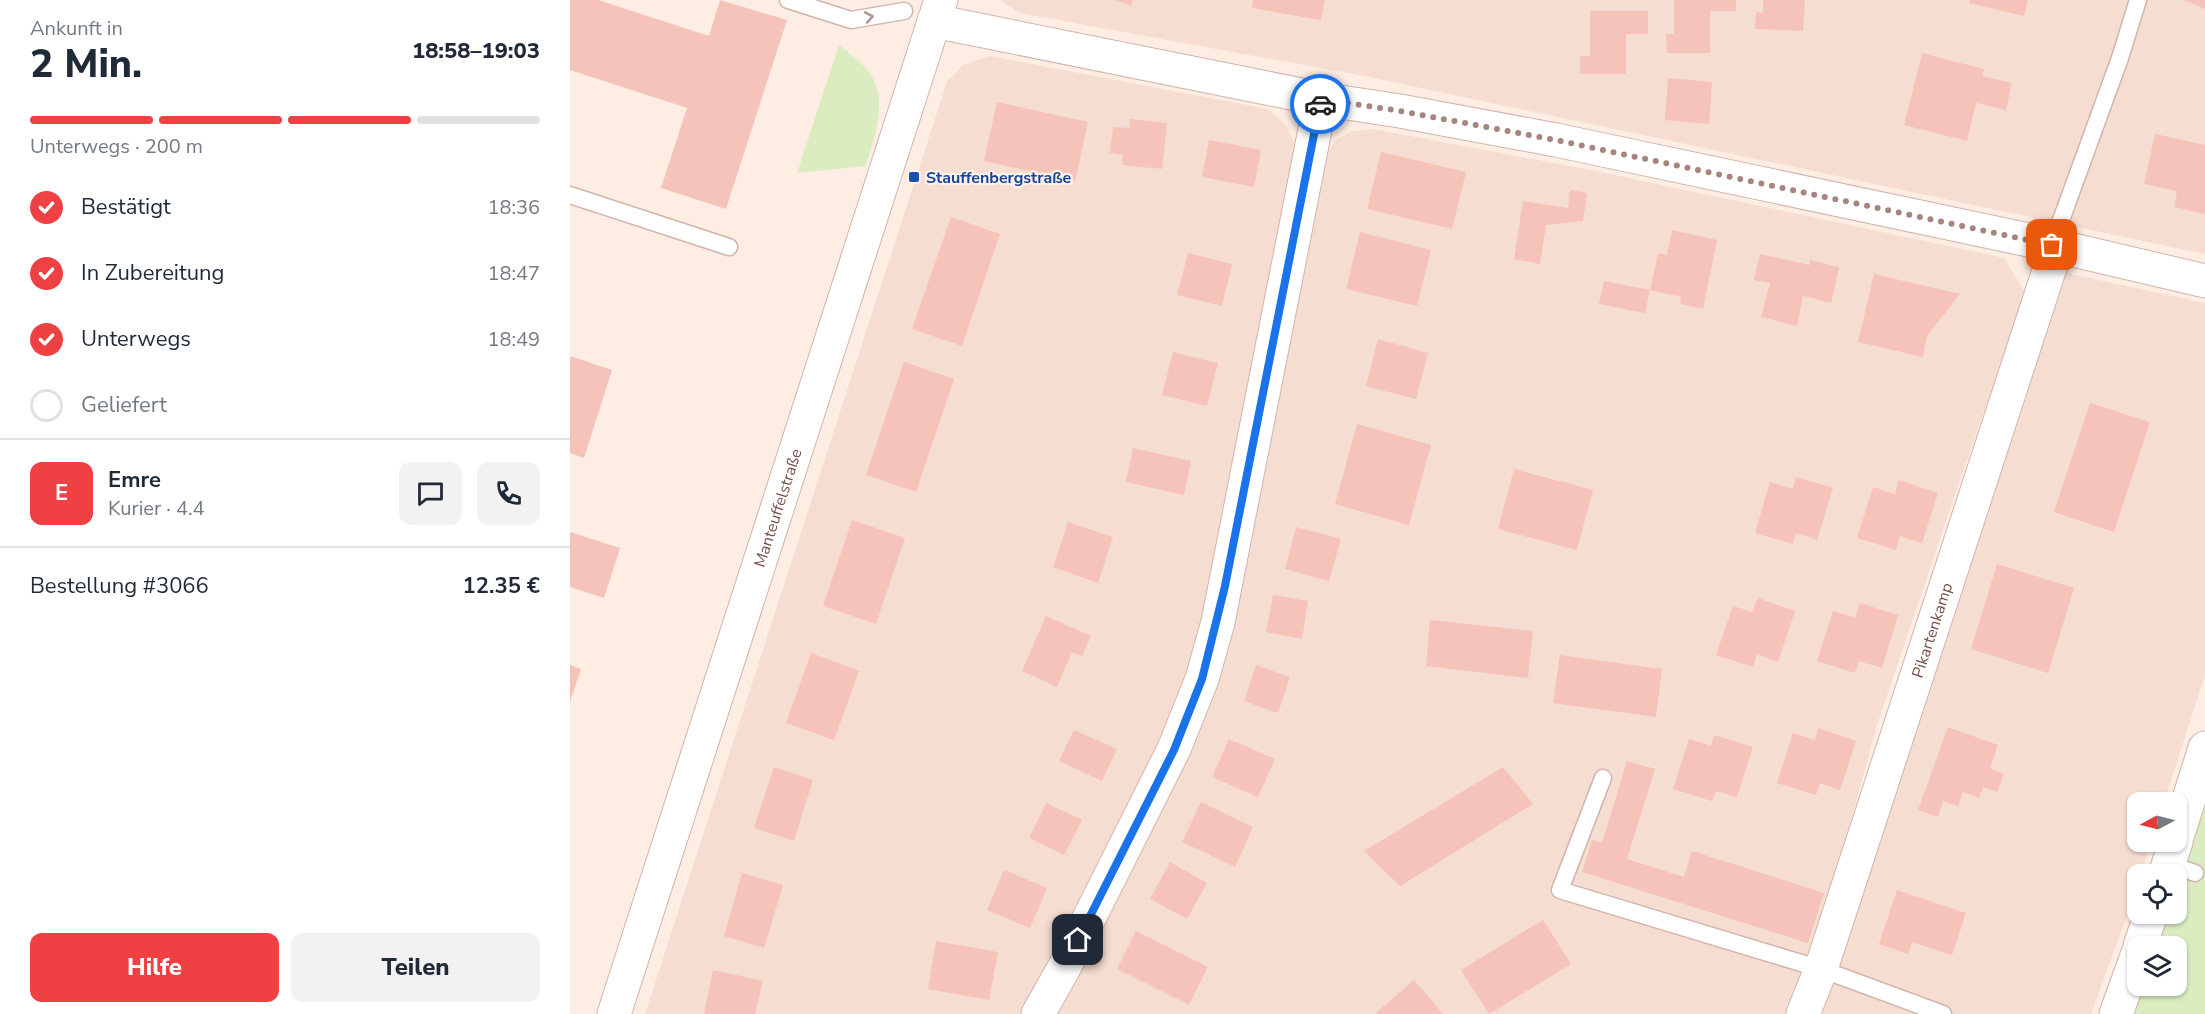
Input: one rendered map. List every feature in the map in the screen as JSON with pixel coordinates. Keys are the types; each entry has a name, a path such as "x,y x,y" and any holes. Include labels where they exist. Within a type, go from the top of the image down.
{"street":[{"path":"918,8 1321,99 1556,140 2055,245 2205,281"},
{"name":"Manteuffelstraße","path":"614,1014 918,8"},
{"path":"1038,1014 1174,750 1202,679 1220,611 1321,99"},
{"name":"Pikartenkamp","path":"1803,1014 1821,969 2055,245"},
{"path":"2176,859 2205,748"},
{"path":"2116,1014 2127,984"}],"lane":[{"path":"788,0 851,20 918,8"},
{"path":"2055,245 2138,0"},
{"path":"570,195 729,247"},
{"path":"1603,778 1560,890 1821,969 1943,1014"}],"shaded area":[{"path":"1000,0 2205,0 2205,254 1364,76 1020,13"},
{"path":"990,56 1268,109 1287,126 1297,151 1196,656 1160,746 1024,1014 645,1014 947,82 963,65"},
{"path":"1373,129 1596,171 2004,258 2026,294 1878,722 1831,892 1792,1014 1052,1014 1205,712 1323,160 1336,140 1353,131"},
{"path":"2066,273 2205,303 2205,675 2167,792 2127,792 2127,852 2148,852 2144,864 2127,864 2127,915 2091,1014 1822,1014"}],"green space":[{"path":"839,45 865,67 873,78 877,90 879,115 866,166 797,173"},
{"path":"2189,799 2205,803 2205,1014 2112,1014 2127,972 2127,996 2187,996 2187,936 2140,936 2144,924 2187,924 2187,864 2178,864 2180,852 2187,852"}],"building":[{"path":"570,0 598,0 709,36 720,0 787,20 726,209 661,188 687,108 570,70"},
{"path":"1115,0 1133,0 1131,6"},
{"path":"1253,0 1325,0 1321,20 1252,8"},
{"path":"1674,0 1736,0 1736,11 1710,11 1710,53 1667,53 1666,34 1674,34"},
{"path":"1763,0 1805,0 1803,31 1755,29 1756,12 1763,13"},
{"path":"1970,0 2028,0 2024,16 1969,3"},
{"path":"2184,0 2205,0 2205,9"},
{"path":"1590,11 1648,11 1648,34 1626,34 1626,74 1580,74 1580,56 1590,56"},
{"path":"1922,53 1984,69 1982,76 2012,83 2006,110 1976,103 1967,141 1904,125"},
{"path":"1668,78 1712,82 1709,124 1665,120"},
{"path":"997,102 1088,122 1075,181 984,161"},
{"path":"1130,119 1167,123 1162,169 1122,165 1123,155 1110,153 1113,127 1129,128"},
{"path":"2155,134 2205,145 2205,214 2174,207 2177,191 2144,184"},
{"path":"1209,140 1261,150 1254,187 1202,177"},
{"path":"1381,152 1466,172 1452,229 1367,209"},
{"path":"1570,190 1587,193 1583,221 1546,225 1540,264 1514,259 1523,201 1568,208"},
{"path":"951,217 1000,234 962,346 912,329"},
{"path":"1672,230 1717,240 1703,309 1680,304 1681,297 1650,290 1658,253 1667,255"},
{"path":"1360,232 1431,250 1417,306 1346,289"},
{"path":"1188,253 1232,264 1222,306 1177,295"},
{"path":"1760,254 1810,265 1810,260 1839,267 1831,303 1803,296 1797,326 1761,317 1770,283 1754,280"},
{"path":"1874,274 1960,294 1927,336 1923,357 1858,342"},
{"path":"1604,281 1650,290 1645,313 1599,304"},
{"path":"1378,339 1428,353 1416,399 1366,386"},
{"path":"1173,352 1218,363 1207,406 1162,395"},
{"path":"570,356 612,370 584,458 570,453"},
{"path":"904,362 954,379 916,492 866,475"},
{"path":"2090,403 2150,422 2114,532 2054,512"},
{"path":"1357,424 1431,445 1409,525 1335,504"},
{"path":"1133,448 1191,461 1184,495 1126,482"},
{"path":"1514,469 1593,490 1577,550 1498,529"},
{"path":"1796,477 1833,488 1817,540 1796,533 1793,544 1755,533 1770,482 1793,489"},
{"path":"1899,480 1938,493 1922,543 1900,536 1896,550 1857,538 1873,487 1895,494"},
{"path":"852,520 905,538 876,624 823,606"},
{"path":"1068,522 1113,537 1098,583 1053,567"},
{"path":"1296,527 1341,539 1329,581 1285,569"},
{"path":"570,532 620,548 604,598 570,587"},
{"path":"1997,564 2074,588 2048,673 1971,649"},
{"path":"1273,595 1308,601 1302,639 1266,632"},
{"path":"1758,598 1795,611 1778,662 1757,654 1753,667 1716,655 1733,606 1752,612"},
{"path":"1860,603 1898,615 1882,668 1859,661 1855,673 1817,661 1833,611 1855,618"},
{"path":"1046,616 1091,636 1082,656 1072,652 1057,687 1022,671"},
{"path":"1430,620 1533,631 1528,678 1426,666"},
{"path":"811,653 859,671 834,740 786,723"},
{"path":"1560,655 1662,669 1656,717 1553,703"},
{"path":"570,665 581,669 570,702"},
{"path":"1256,665 1290,677 1278,713 1244,701"},
{"path":"1948,727 1998,745 1990,768 2004,774 1997,792 1983,787 1979,798 1963,792 1958,806 1943,801 1938,817 1918,810"},
{"path":"1818,728 1856,741 1840,790 1820,783 1816,795 1777,783 1793,733 1815,740"},
{"path":"1074,730 1117,749 1102,781 1059,761"},
{"path":"1714,735 1753,747 1737,797 1716,791 1712,801 1673,789 1689,739 1711,746"},
{"path":"1229,739 1275,759 1258,797 1212,777"},
{"path":"1627,761 1655,769 1627,859 1684,877 1692,851 1824,893 1808,943 1582,872 1592,840 1602,843"},
{"path":"774,767 813,780 794,841 754,828"},
{"path":"1503,767 1533,804 1400,886 1364,851"},
{"path":"1201,802 1253,827 1235,867 1182,842"},
{"path":"1046,803 1082,820 1064,855 1029,838"},
{"path":"1170,862 1207,883 1187,919 1150,899"},
{"path":"1004,870 1047,888 1030,928 987,910"},
{"path":"742,873 783,885 764,948 724,936"},
{"path":"1897,890 1966,913 1952,955 1912,942 1908,954 1879,944"},
{"path":"1543,920 1571,964 1489,1014 1461,970"},
{"path":"1136,931 1208,967 1189,1005 1117,969"},
{"path":"936,941 998,952 989,1000 928,989"},
{"path":"713,970 763,981 755,1014 704,1014"},
{"path":"1414,980 1443,1014 1375,1014 1392,999"}],"way so far":[{"path":"1320,104 1321,99 1400,111 1556,140 2052,245"}],"place":[{"name":"Stauffenbergstraße","path":"914,177"}],"route":[{"path":"1078,940 1174,750 1202,679 1218,622 1320,104"}]}
